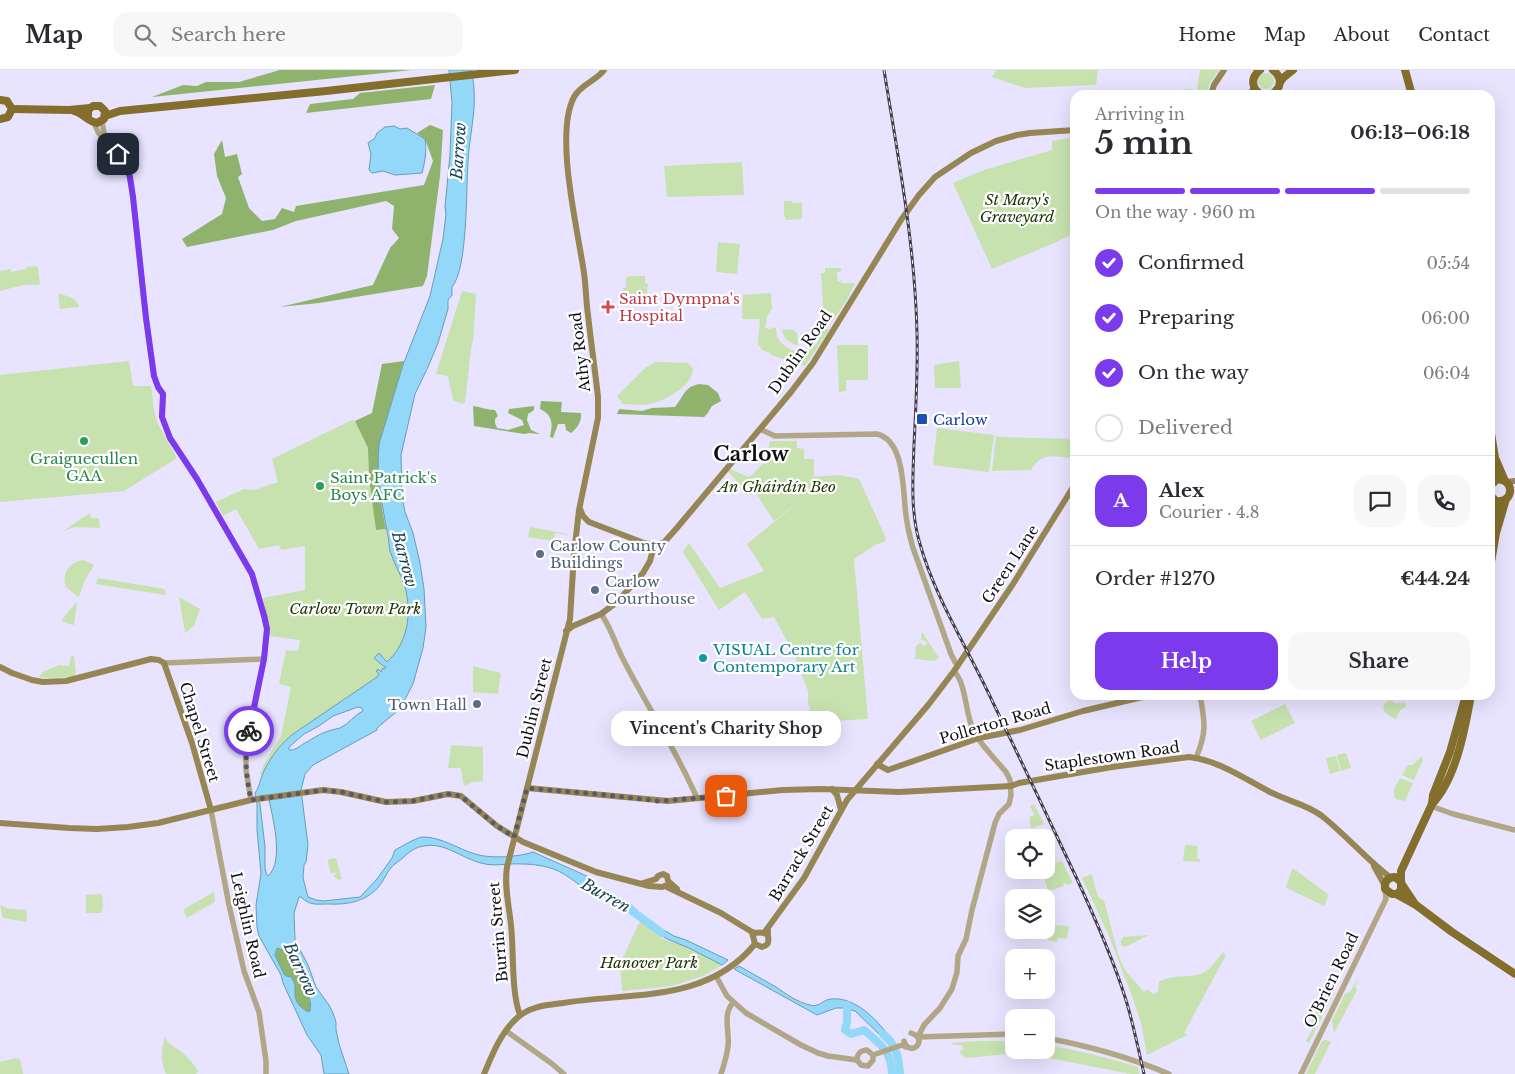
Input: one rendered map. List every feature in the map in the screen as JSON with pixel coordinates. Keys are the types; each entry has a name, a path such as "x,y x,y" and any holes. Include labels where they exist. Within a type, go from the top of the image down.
{"main road":[{"path":"91,120 120,112 515,70"},
{"path":"594,78 596,70"},
{"name":"Athy Road","path":"566,632 570,616 579,510 597,422 598,407 584,274 568,166 566,134 568,116 574,97 580,89 601,75 604,70"},
{"path":"1212,90 1224,70"},
{"path":"1254,88 1253,73 1260,70"},
{"path":"1274,70 1278,74 1280,82"},
{"path":"1277,90 1283,78 1294,70"},
{"path":"1405,70 1411,90"},
{"path":"0,100 7,101 12,109"},
{"path":"12,109 69,110 90,108 98,105 104,115"},
{"path":"90,108 87,112 91,120"},
{"path":"0,119 8,117 12,109"},
{"path":"69,110 91,120"},
{"name":"Dublin Road","path":"566,632 580,622 601,614 625,595 643,573 652,553 663,543 760,429 814,362 901,220 935,177 985,146 1017,135 1070,130"},
{"path":"1495,458 1509,481 1511,488 1495,539"},
{"path":"1495,482 1497,480 1509,481"},
{"name":"Green Lane","path":"877,764 954,671 1014,584 1070,493"},
{"path":"1495,500 1500,502 1510,495"},
{"path":"579,510 589,522 644,543 655,545 663,543"},
{"path":"576,533 581,526 589,522"},
{"path":"1495,524 1496,533"},
{"path":"644,543 650,548 652,553"},
{"path":"570,616 580,622"},
{"name":"Dublin Street","path":"527,788 566,632"},
{"path":"0,667 12,674 43,682 66,681 151,659 164,663"},
{"name":"Chapel Street","path":"164,663 192,743 211,810"},
{"name":"Pollerton Road","path":"877,764 888,770 979,738 1020,730 1101,706 1128,700"},
{"path":"1432,805 1433,795 1450,752 1465,700"},
{"path":"1395,894 1401,890 1401,871 1432,805 1439,797 1452,770 1470,700"},
{"name":"Staplestown Road","path":"527,788 668,801 763,791 832,789 929,791 1011,786 1094,769 1176,758 1196,758 1222,767 1270,792 1313,810 1342,834 1372,863 1392,878"},
{"name":"Barrack Street","path":"766,932 804,878 854,790 877,764"},
{"name":"Burrin Street","path":"520,1015 516,998 511,926 505,878 527,788"},
{"path":"832,789 838,798 841,810"},
{"path":"0,823 97,829 145,825 253,800 323,790 386,802 456,794 497,826 523,842 586,869 643,883 664,885"},
{"name":"Staplestown Road","path":"1372,863 1385,887"},
{"path":"1401,871 1387,880 1385,887 1389,893 1395,894 1416,905 1452,932 1515,974"},
{"path":"643,883 656,879 663,874 667,876 664,885"},
{"path":"1392,878 1397,878 1401,882 1416,905"},
{"path":"484,1074 499,1042 520,1015 538,1007 578,1000 656,994 680,990 716,976 726,970 739,960 755,940 760,932 766,932 769,939 768,944 764,946 755,940 722,913 656,883 656,879"}],"street":[{"path":"104,115 105,141"},
{"path":"91,120 98,132 122,158 128,168 154,376 163,394 162,417 170,438 197,479 252,574 259,595 267,629 264,659 246,751 247,776 253,800"},
{"path":"760,429 775,436 877,434 882,435 888,440 902,468 905,506 913,548 955,662 958,664"},
{"path":"601,614 622,658 668,738 697,798"},
{"path":"951,649 955,654 964,656"},
{"path":"164,663 264,659"},
{"path":"716,976 727,996 746,1013 800,1045 818,1053 857,1060 861,1065 868,1066 872,1063 875,1055 904,1044 914,1048 922,1028 940,1008 952,989 957,972 958,956 966,939 995,823 999,814 1009,804 1011,795 1010,780 1006,772 974,730 957,674 954,671"},
{"path":"1196,758 1204,730 1201,700"},
{"path":"1432,805 1453,814 1515,830"},
{"name":"Leighlin Road","path":"211,810 229,906 244,971 259,1012 266,1074"},
{"path":"1385,887 1386,899 1395,894"},
{"name":"O'Brien Road","path":"1300,1074 1386,899"},
{"path":"721,1074 728,1044 728,1016 730,1006 733,1003"},
{"path":"904,1044 907,1035 922,1028"},
{"path":"506,1031 564,1074"},
{"path":"911,1033 918,1039 1005,1034"},
{"path":"1055,1040 1110,1052 1169,1074"},
{"path":"857,1060 858,1054 864,1050 870,1051 875,1055"}],"green space":[{"path":"280,70 412,70 152,97 183,85 197,86 206,82 239,82"},
{"path":"996,70 1098,70 1096,85 1025,88 992,77"},
{"path":"1200,70 1219,70 1207,90 1197,90"},
{"path":"1263,73 1269,73 1274,78 1272,87 1263,89 1258,84 1258,78"},
{"path":"435,85 431,99 306,113 310,104 353,99 360,93"},
{"path":"430,125 443,130 440,176 427,276 423,286 319,303 280,307 373,285 390,248 399,238 392,229 394,206 386,201 296,221 273,230 187,247 182,239 222,214 226,198 217,176 214,154 222,140 225,157 237,154 242,174 238,177 249,208 262,221 275,219 282,208 294,212 296,206 424,185 433,161 425,139 417,133"},
{"name":"St Mary's Graveyard","path":"1070,138 1070,235 992,269 953,183 984,170 1052,150 1052,141"},
{"path":"742,162 744,195 667,197 664,166"},
{"path":"784,201 802,203 802,219 786,220"},
{"path":"718,242 740,244 737,274 716,272"},
{"path":"36,266 38,268 40,285 23,285 0,291 0,271 11,269 11,272"},
{"path":"825,268 841,268 841,271 837,272 838,281 841,281 841,283 855,283 847,300 831,323 828,312 823,307 821,273 825,273"},
{"path":"629,276 645,276 645,283 648,284 646,299 631,304 629,303 629,296 623,295 623,289 626,287 626,278"},
{"path":"462,291 476,294 473,342 465,402 462,404 453,400 448,376 436,374"},
{"path":"58,293 71,297 78,303 79,307 60,309"},
{"path":"771,293 772,309 767,316 765,328 776,328 780,341 785,346 797,351 810,349 816,344 821,329 830,329 805,366 771,355 762,350 758,344 760,319 742,319 743,295"},
{"path":"782,329 794,330 797,333 798,345 787,340"},
{"path":"837,345 868,345 868,380 846,380 846,391 839,392"},
{"name":"Graiguecullen GAA","path":"129,361 133,386 151,386 158,424 177,458 124,491 0,502 0,375"},
{"path":"404,361 379,444 379,486 386,529 376,530 369,478 368,448 355,421 372,413 382,364"},
{"path":"959,361 961,388 935,388 934,365"},
{"path":"656,362 688,363 693,369 692,376 675,393 652,404 622,404 617,396 645,368"},
{"path":"699,384 708,385 718,393 721,401 712,406 704,417 617,414 619,409 642,411 652,408 675,407 690,387"},
{"path":"541,401 562,402 561,412 581,413 581,419 577,427 571,433 566,430 565,424 558,424 553,438 550,437 551,420 540,409"},
{"path":"473,406 495,410 498,416 495,419 497,428 508,430 524,425 522,420 508,413 509,409 534,406 534,410 528,414 527,420 531,430 540,434 524,434 474,426"},
{"name":"Carlow Town Park","path":"352,420 355,421 368,448 369,477 376,530 386,529 390,551 405,587 407,601 406,635 394,656 384,665 387,666 377,677 289,737 268,763 262,775 260,774 264,764 281,736 291,687 279,684 286,650 298,651 300,640 268,636 269,623 263,598 305,590 305,546 281,550 279,545 259,549 236,509 223,516 216,502 244,489 254,490 278,482 272,459"},
{"path":"937,428 994,435 989,472 933,465"},
{"path":"996,436 1070,439 1070,458 1046,457 1036,463 1031,470 992,471"},
{"name":"An Gháirdín Beo","path":"770,441 797,441 797,448 804,449 804,459 814,459 814,476 809,477 840,475 859,479 885,536 886,541 875,545 854,559 868,719 813,722 808,702 808,691 794,654 774,617 762,619 745,592 719,610 683,552 689,543 720,588 764,571 747,544 812,491 774,521 754,490 754,494 746,495 744,489 726,469 728,468 748,477 752,475 763,463 766,463"},
{"path":"90,513 91,518 99,518 100,528 75,527 63,531"},
{"path":"530,527 568,534 555,533 554,539 566,541 566,543 528,537"},
{"path":"83,560 94,565 85,580 79,597 66,587 65,577 70,566"},
{"path":"98,578 164,589 166,595 96,584"},
{"path":"179,597 200,609 194,626 185,633"},
{"path":"77,602 74,625 62,621 62,619"},
{"path":"922,632 939,658 934,661 915,659 916,646 920,643 924,646 927,644 926,641 920,640"},
{"path":"71,656 74,656 76,672 73,677 39,677 43,672 59,665 69,666"},
{"path":"473,666 501,673 498,694 473,692"},
{"path":"1390,700 1395,703 1406,703 1406,707 1400,710 1396,719 1389,716 1383,708 1386,702"},
{"path":"1285,704 1295,723 1261,740 1251,721"},
{"path":"451,745 483,747 483,781 473,782 465,786 461,768 448,768"},
{"path":"1346,753 1351,768 1341,771 1337,755"},
{"path":"1336,756 1340,771 1330,774 1326,758"},
{"path":"1422,756 1423,760 1414,780 1402,775 1408,765 1412,765"},
{"path":"1400,778 1413,783 1405,801 1396,799 1394,794"},
{"path":"1034,804 1044,824 1031,828 1029,817 1034,815 1030,806"},
{"path":"1185,845 1198,846 1197,858 1200,859 1200,862 1183,861"},
{"path":"336,858 342,879 338,880 333,875 336,874 335,872 331,874 328,862 329,859"},
{"path":"1062,861 1073,883 1067,885 1066,883 1063,884 1064,886 1047,889 1045,879 1055,879 1055,863"},
{"path":"1292,869 1329,895 1324,906 1286,887"},
{"path":"1092,874 1099,898 1104,900 1118,954 1125,970 1144,992 1147,989 1153,994 1158,992 1159,982 1165,979 1193,976 1206,972 1223,952 1226,955 1184,1033 1187,1035 1147,1055 1141,1023 1133,999 1109,936 1082,878"},
{"path":"214,892 215,902 187,918 183,911 184,909"},
{"path":"102,894 103,907 101,913 86,913 86,895"},
{"path":"0,905 10,909 26,910 27,922 3,918"},
{"name":"Hanover Park","path":"640,921 665,940 689,948 722,965 703,976 672,986 622,991 620,964"},
{"path":"1055,925 1069,926 1067,939 1058,938 1057,942 1048,940 1055,939"},
{"path":"1149,935 1125,947 1121,945 1123,937"},
{"path":"277,948 286,951 302,980 309,996 310,1011 308,1012 297,1003 294,981 291,977 284,974 275,955"},
{"path":"1359,977 1355,987 1357,990 1334,1033 1332,1021 1345,994 1350,992"},
{"path":"1327,990 1334,993 1309,1043 1306,1041 1312,1030 1310,1025 1323,999 1322,995"},
{"path":"165,1037 168,1043 190,1060 198,1071 196,1074 166,1074 162,1056"},
{"path":"1004,1041 1005,1054 966,1058 960,1051 964,1049 962,1045 953,1045 952,1043"},
{"path":"1322,1041 1331,1042 1315,1074 1306,1074"},
{"path":"1055,1047 1104,1057 1138,1067 1139,1074 1054,1059"},
{"path":"16,1058 20,1059 23,1074 0,1074 0,1062"}],"water":[{"name":"Barrow","path":"449,70 472,70 474,107 469,153 464,246 461,263 452,287 452,295 448,300 448,309 438,343 415,394 401,455 402,496 405,512 413,533 424,589 426,627 423,648 413,684 400,709 377,730 313,765 305,774 301,790 308,845 303,878 308,897 316,900 324,901 360,897 377,879 392,858 395,850 423,837 443,841 481,856 504,857 533,852 589,877 589,880 595,885 625,901 638,911 634,916 629,911 584,888 563,874 544,866 531,864 486,864 474,861 446,848 432,845 416,848 411,851 391,867 381,883 370,895 357,901 343,904 317,904 299,897 294,913 295,940 308,965 316,987 333,1013 339,1044 349,1074 324,1074 321,1055 307,1035 281,975 259,936 256,905 261,874 255,793 267,765 282,745 296,732 377,677 379,674 376,671 378,669 381,672 386,667 374,658 379,653 387,662 400,646 404,637 408,618 407,597 405,587 390,551 379,479 379,444 403,365 430,296 443,239 452,103","holes":["358,707 362,708 363,711 340,728 322,733 296,749 289,750 289,747 304,734 333,716","268,795 276,837 276,860 268,876 265,869 265,847 259,796","277,948 286,951 307,988 310,1011 308,1012 297,1003 294,981 291,977 284,974 275,955"]},
{"path":"394,126 400,129 407,128 425,139 426,147 422,173 395,175 383,171 372,173 369,170 371,154 368,143 385,127"},
{"path":"655,925 674,936 728,960 722,965 667,939 652,929"},
{"path":"739,966 805,1004 813,1006 831,999 840,999 858,1006 874,1018 892,1040 886,1042 855,1011 836,1008 817,1015 734,969"}],"waterway":[{"name":"Burren","path":"630,908 662,933"},
{"path":"847,1005 845,1030 851,1034 864,1030 880,1044 890,1059 892,1074"},
{"name":"Burren","path":"883,1034 891,1042 896,1052 900,1074"}],"railway":[{"path":"884,70 905,201 916,300 917,388 913,494 920,544 941,599 1021,760 1103,937 1128,1006 1144,1074"}],"way so far":[{"path":"249,731 246,770 251,800 323,790 332,790 386,802 412,801 456,794 514,837 527,788 658,801 726,796"}],"place":[{"name":"Saint Dympna's Hospital","path":"608,307"},
{"name":"Carlow","path":"922,419"},
{"name":"Graiguecullen GAA","path":"84,441"},
{"name":"Saint Patrick's Boys AFC","path":"320,486"},
{"name":"Carlow County Buildings","path":"540,554"},
{"name":"Carlow Courthouse","path":"595,590"},
{"name":"VISUAL Centre for Contemporary Art","path":"703,658"},
{"name":"Town Hall","path":"477,704"},
{"name":"Vincent's Charity Shop","path":"726,796"}],"district":[{"name":"Carlow","path":"751,454"}],"route":[{"path":"118,154 128,168 133,197 154,376 163,394 161,412 163,424 252,574 267,629 264,659 249,731"}]}
